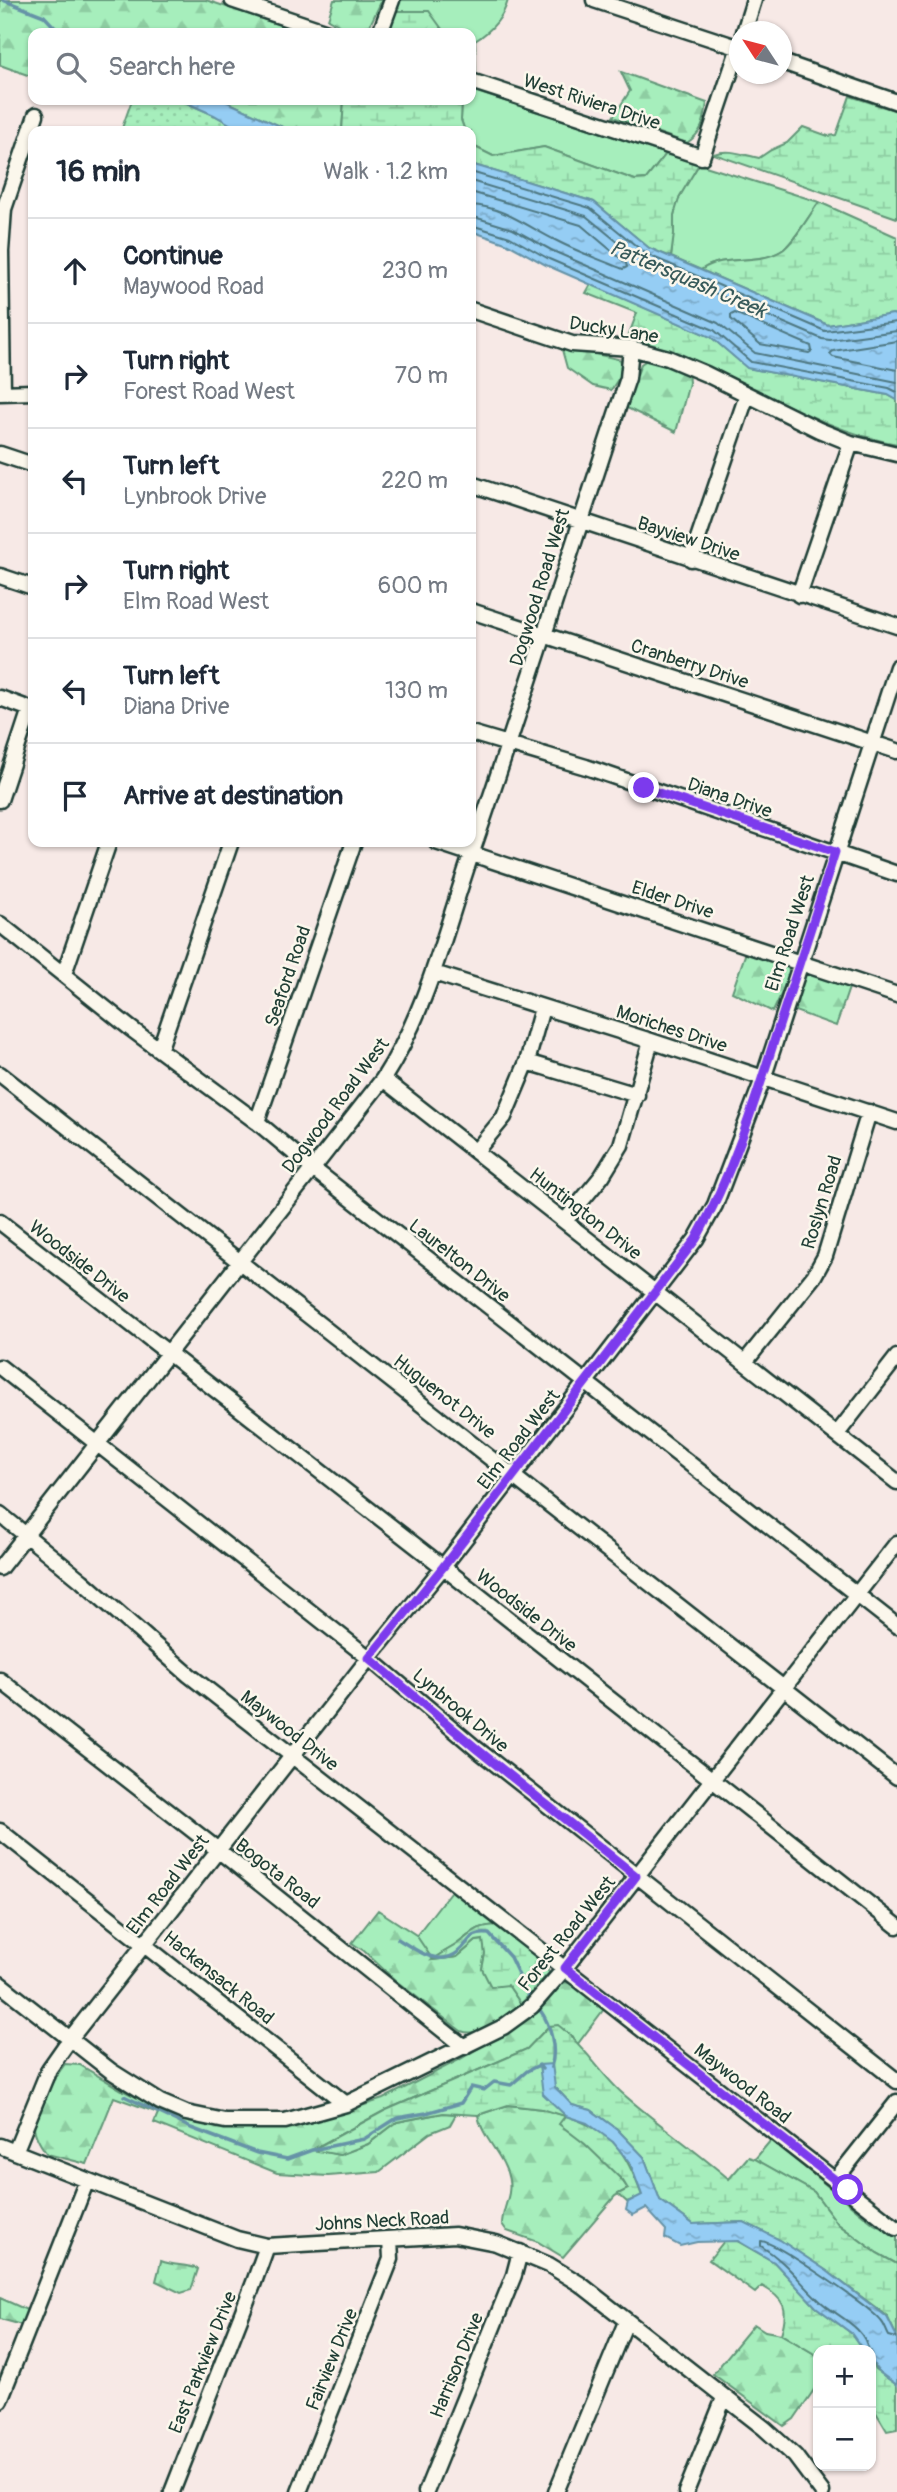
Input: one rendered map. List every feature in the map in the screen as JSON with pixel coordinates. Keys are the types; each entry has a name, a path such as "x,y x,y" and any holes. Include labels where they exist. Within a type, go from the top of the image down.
{"street":[{"path":"232,0 315,28"},
{"path":"382,28 391,0"},
{"path":"594,0 729,44"},
{"path":"747,21 754,0"},
{"path":"792,65 897,102"},
{"name":"West Riviera Drive","path":"476,82 702,158 729,77"},
{"path":"32,126 36,115"},
{"path":"28,138 4,209 1,251 1,393 28,392"},
{"name":"Ducky Lane","path":"476,312 572,344 631,348 668,358 851,443 897,454"},
{"name":"Dogwood Road West","path":"476,839 628,378 631,348"},
{"path":"691,559 747,394"},
{"path":"799,595 851,443"},
{"path":"0,454 28,463"},
{"name":"Bayview Drive","path":"476,486 897,626"},
{"path":"0,576 28,585"},
{"name":"Cranberry Drive","path":"476,613 897,751"},
{"name":"Elm Road West","path":"15,2152 49,2069 70,2039 443,1567 696,1239 715,1205 763,1079 897,667"},
{"path":"0,698 28,708"},
{"path":"0,800 28,721"},
{"name":"Diana Drive","path":"476,735 586,767 897,874"},
{"path":"64,974 107,847"},
{"path":"160,1048 229,847"},
{"name":"Seaford Road","path":"257,1122 352,847"},
{"name":"Elder Drive","path":"451,847 897,995"},
{"name":"Dogwood Road West","path":"0,1568 383,1079 401,1050 434,973 473,847"},
{"name":"Laurelton Drive","path":"0,924 130,1028 257,1122 312,1168 897,1626"},
{"name":"Moriches Drive","path":"434,973 897,1122"},
{"path":"476,1151 504,1117 527,1062 542,1008"},
{"path":"565,1221 612,1163 621,1145 651,1041"},
{"path":"527,1062 637,1095"},
{"name":"Huguenot Drive","path":"0,1073 897,1777"},
{"name":"Huntington Drive","path":"383,1079 897,1482"},
{"name":"Roslyn Road","path":"745,1362 814,1276 825,1256 869,1112"},
{"name":"Woodside Drive","path":"0,1222 443,1567 897,1926"},
{"path":"837,1434 897,1357"},
{"name":"Lynbrook Drive","path":"0,1367 369,1658 478,1750 636,1876 897,2081"},
{"name":"Maywood Drive","path":"0,1514 189,1675 565,1968"},
{"name":"Forest Road West","path":"0,1984 132,2086 186,2113 225,2121 285,2121 346,2104 464,2047 503,2027 532,2007 897,1543"},
{"name":"Bogota Road","path":"0,1680 464,2047"},
{"name":"Hackensack Road","path":"0,1831 346,2104"},
{"name":"Maywood Road","path":"565,1968 896,2228"},
{"path":"836,2179 897,2102"},
{"name":"Johns Neck Road","path":"0,2146 237,2239 267,2246 455,2235 496,2243 520,2252 549,2265 580,2284 764,2428 795,2456 817,2490"},
{"path":"0,2400 87,2180"},
{"name":"Fairview Drive","path":"299,2492 391,2259 390,2239"},
{"name":"East Parkview Drive","path":"172,2492 267,2246"},
{"name":"Harrison Drive","path":"426,2492 514,2275 520,2252"},
{"path":"556,2492 626,2322"},
{"path":"686,2492 724,2398"}],"green space":[{"path":"0,0 206,0 290,28 28,28 28,75 0,65"},
{"path":"334,0 382,0 370,25 344,28 328,19"},
{"path":"399,0 508,0 496,24 476,40 476,28 439,28 395,11"},
{"path":"395,11 429,11 441,28 390,28"},
{"path":"621,72 707,103 700,131 687,143 613,117 630,91"},
{"path":"476,92 666,154 646,179 635,180 544,147 493,156 476,148 476,126 463,126 462,105 476,105"},
{"path":"850,96 897,111 897,218 714,154 730,152 759,158 787,143 803,127 828,136 836,135"},
{"path":"130,105 191,105 233,126 123,126"},
{"path":"234,105 344,105 342,126 280,126"},
{"path":"344,105 462,105 463,126 342,126"},
{"path":"544,147 635,180 646,179 666,154 699,164 680,196 674,215 671,257 649,248 594,202 476,166 476,148 493,156"},
{"path":"699,164 819,202 796,236 781,251 761,258 720,262 701,270 671,257 677,202"},
{"path":"819,202 897,237 897,316 893,314 828,325 701,270 720,262 761,258 781,251 796,236"},
{"path":"591,284 711,337 748,368 888,395 897,400 897,444 836,427 693,360 663,349 626,342 637,313 586,293"},
{"path":"561,346 622,360 624,370 611,390 593,386 567,368"},
{"path":"648,359 688,370 689,383 676,432 625,407 641,364"},
{"path":"746,952 788,966 790,975 773,1012 732,992"},
{"path":"816,970 850,985 836,1026 792,1010 802,975"},
{"path":"453,1891 498,1925 475,1930 432,1960 416,1936"},
{"path":"378,1910 416,1935 433,1960 457,1957 476,1941 484,1940 482,1969 508,1985 521,2004 485,2029 469,2033 461,2031 352,1943"},
{"path":"498,1925 545,1963 549,1973 521,2004 508,1985 491,1987 482,1969 485,1954 483,1940 476,1941 457,1957 432,1960 475,1930"},
{"path":"562,1982 570,1983 604,2009 577,2045 571,2035 549,2026 527,2049 384,2111 313,2149 339,2155 368,2144 397,2122 443,2113 456,2114 450,2125 430,2133 379,2172 328,2176 277,2173 154,2123 158,2113 114,2097 87,2164 47,2154 35,2131 38,2109 65,2064 80,2065 170,2114 229,2127 299,2126 383,2099 459,2060 527,2019"},
{"path":"558,2025 622,2093 729,2179 748,2157 755,2159 814,2192 838,2224 877,2253 897,2264 897,2337 887,2316 780,2240 744,2222 693,2224 660,2200 644,2157 617,2129 591,2110 572,2105 539,2066 566,2116 595,2128 616,2145 630,2167 642,2196 627,2202 618,2194 628,2189 623,2181 585,2144 559,2124 565,2116 542,2109 508,2105 478,2115 443,2113 397,2122 368,2144 340,2155 312,2150 384,2111 527,2049 549,2026"},
{"path":"508,2105 542,2109 566,2116 560,2124 597,2154 628,2189 615,2196 563,2257 538,2242 507,2231 502,2224 509,2180 478,2115"},
{"path":"771,2140 874,2224 897,2237 897,2264 877,2253 838,2224 814,2192 755,2159"},
{"path":"725,2240 737,2241 774,2262 816,2307 851,2333 859,2345 813,2345 813,2353 781,2334 785,2311 776,2295 762,2286 755,2293 709,2260"},
{"path":"161,2261 198,2269 191,2290 181,2293 156,2281"},
{"path":"0,2298 27,2310 22,2325 0,2319"},
{"path":"754,2324 765,2331 781,2334 813,2353 813,2391 794,2419 784,2426 713,2374"},
{"path":"876,2370 897,2385 897,2429 887,2431 876,2412"}],"water":[{"path":"191,105 234,105 280,126 233,126"},
{"path":"476,166 594,202 649,248 828,325 893,314 897,316 897,400 888,395 747,368 711,337 546,265 508,244 476,233"},
{"path":"552,2064 555,2087 572,2105 591,2110 617,2129 644,2157 660,2200 693,2224 744,2222 780,2240 827,2271 887,2317 897,2337 897,2385 876,2368 876,2345 859,2345 851,2333 816,2307 774,2262 738,2241 697,2242 680,2246 665,2238 666,2230 646,2208 633,2215 626,2210 628,2202 642,2195 630,2163 613,2142 587,2123 566,2116 543,2094 539,2065"}],"waterway":[{"name":"Pattersquash Creek","path":"3,0 44,16 55,28"},
{"path":"398,1939 427,1955 443,1958 458,1952 473,1936 489,1934 510,1957 529,1997"},
{"path":"540,2010 552,2038 551,2067"},
{"path":"124,2096 191,2128 257,2153 287,2159 312,2150 364,2139 397,2118 461,2103 471,2087 484,2090 494,2082 511,2085 527,2071 539,2065 542,2069"}],"route":[{"path":"644,788 835,852 763,1079 715,1205 696,1239 443,1567 369,1658 478,1750 636,1876 565,1968 848,2190"}]}
